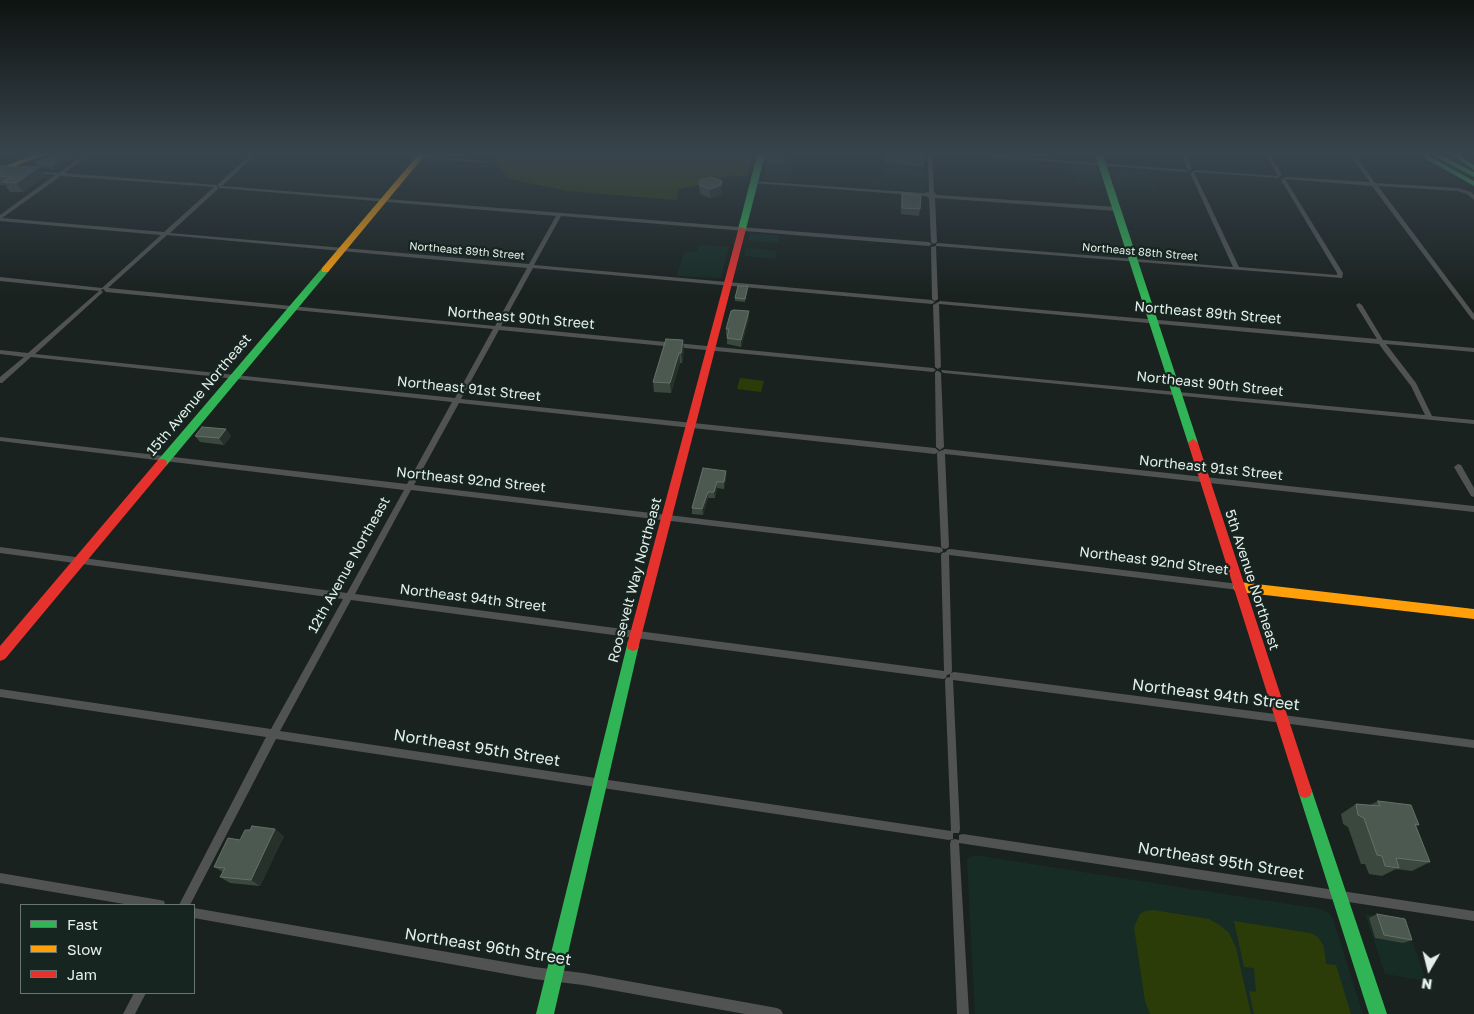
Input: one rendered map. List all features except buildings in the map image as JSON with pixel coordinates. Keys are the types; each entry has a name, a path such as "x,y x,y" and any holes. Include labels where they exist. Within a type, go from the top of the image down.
{"main road":[{"name":"15th Avenue Northeast","path":"0,655 382,202"},
{"name":"Roosevelt Way Northeast","path":"545,1014 636,634 692,426 748,202"},
{"name":"5th Avenue Northeast","path":"1115,202 1378,1014"},
{"name":"Northeast 92nd Street","path":"1239,587 1474,614"}],"street":[{"path":"0,218 21,202"},
{"path":"0,381 201,202"},
{"name":"Northeast 88th Street","path":"413,202 1340,277 1296,202"},
{"path":"932,202 940,451 963,1014"},
{"path":"1029,202 1117,209"},
{"path":"1206,202 1237,270"},
{"path":"1388,202 1474,318"},
{"name":"12th Avenue Northeast","path":"185,904 273,734 559,214"},
{"name":"Northeast 89th Street","path":"0,218 530,267 1474,350"},
{"name":"Northeast 90th Street","path":"0,279 1474,422"},
{"path":"1360,306 1381,341 1414,385 1430,418"},
{"name":"Northeast 91st Street","path":"0,352 1474,509"},
{"name":"Northeast 92nd Street","path":"0,439 667,517 1239,587"},
{"path":"1458,467 1474,494"},
{"name":"Northeast 94th Street","path":"0,550 1474,744"},
{"name":"Northeast 95th Street","path":"0,693 1474,916"},
{"path":"0,878 154,904"},
{"name":"Northeast 96th Street","path":"195,913 592,980 777,1014"},
{"path":"129,1014 139,994"}],"shaded area":[{"path":"750,233 779,235 778,243 748,240"},
{"path":"699,245 729,247 721,278 676,276 685,251 697,252"},
{"path":"746,248 777,251 775,259 744,256"},
{"path":"974,855 1321,909 1329,913 1333,919 1363,1014 975,1014 967,859"},
{"path":"1365,914 1399,919 1404,917 1426,981 1385,974"}],"green space":[{"path":"740,378 764,381 761,392 737,389"},
{"path":"1153,910 1209,919 1229,933 1236,948 1251,1014 1150,1014 1145,1001 1134,927 1140,914"},
{"path":"1234,921 1310,933 1318,937 1324,947 1326,964 1336,965 1351,1014 1254,1014 1249,991 1256,992 1254,968 1244,967"}],"traffic: fast":[{"path":"742,229 749,202"},
{"path":"1114,202 1193,443"},
{"path":"162,463 325,270"},
{"path":"545,1014 633,645"},
{"path":"1305,791 1378,1014"}],"traffic: slow":[{"path":"325,270 382,202"},
{"path":"1239,587 1474,614"}],"traffic: jam":[{"path":"633,645 742,229"},
{"path":"1193,443 1305,791"},
{"path":"0,655 162,463"}]}
